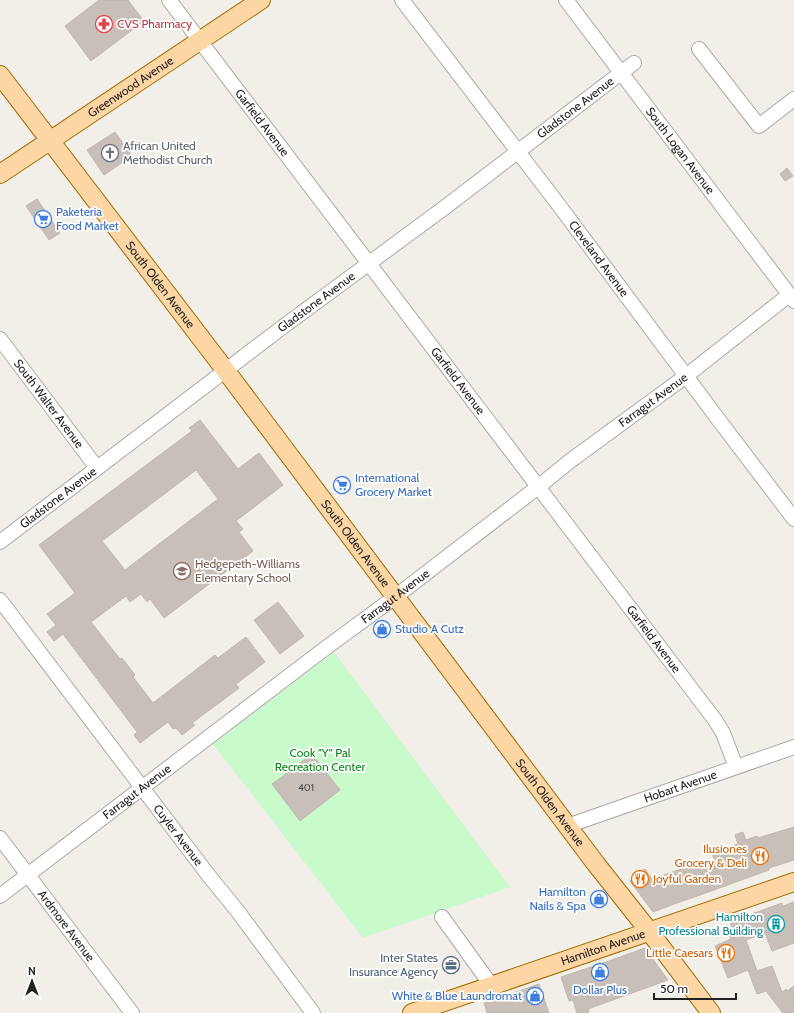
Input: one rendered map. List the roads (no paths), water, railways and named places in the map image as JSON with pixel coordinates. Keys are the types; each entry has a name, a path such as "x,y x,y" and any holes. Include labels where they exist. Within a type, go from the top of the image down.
{"main road":[{"name":"Greenwood Avenue","path":"0,174 261,0"},
{"name":"South Olden Avenue","path":"0,75 226,371 567,826 649,931 710,1013"},
{"name":"Hamilton Avenue","path":"412,1013 794,882"}],"street":[{"name":"Garfield Avenue","path":"169,0 370,263 715,720 723,733 736,767"},
{"name":"Cleveland Avenue","path":"402,0 558,204 794,519"},
{"name":"South Logan Avenue","path":"566,0 792,298"},
{"path":"699,49 759,126 794,99"},
{"name":"Gladstone Avenue","path":"0,542 634,63"},
{"name":"Farragut Avenue","path":"0,896 395,597 612,429 792,298"},
{"name":"South Walter Avenue","path":"0,339 97,468"},
{"name":"Cuyler Avenue","path":"0,600 313,1013"},
{"name":"Hobart Avenue","path":"567,826 704,780 794,747"},
{"name":"Ardmore Avenue","path":"0,838 132,1013"},
{"path":"442,917 490,985"}],"place":[{"name":"CVS Pharmacy","path":"104,24"},
{"name":"African United Methodist Church","path":"110,153"},
{"name":"Paketeria Food Market","path":"43,219"},
{"name":"International Grocery Market","path":"342,485"},
{"name":"Hedgepeth-Williams Elementary School","path":"182,571"},
{"name":"Studio A Cutz","path":"382,629"},
{"name":"Ilusiones Grocery & Deli","path":"760,856"},
{"name":"Joyful Garden","path":"640,879"},
{"name":"Hamilton Nails & Spa","path":"599,899"},
{"name":"Hamilton Professional Building","path":"776,924"},
{"name":"Little Caesars","path":"726,953"},
{"name":"Inter States Insurance Agency","path":"451,965"},
{"name":"Dollar Plus","path":"600,972"},
{"name":"White & Blue Laundromat","path":"535,996"}],"park label":[{"name":"Cook \"Y\" Pal Recreation Center","path":"320,760"}]}
